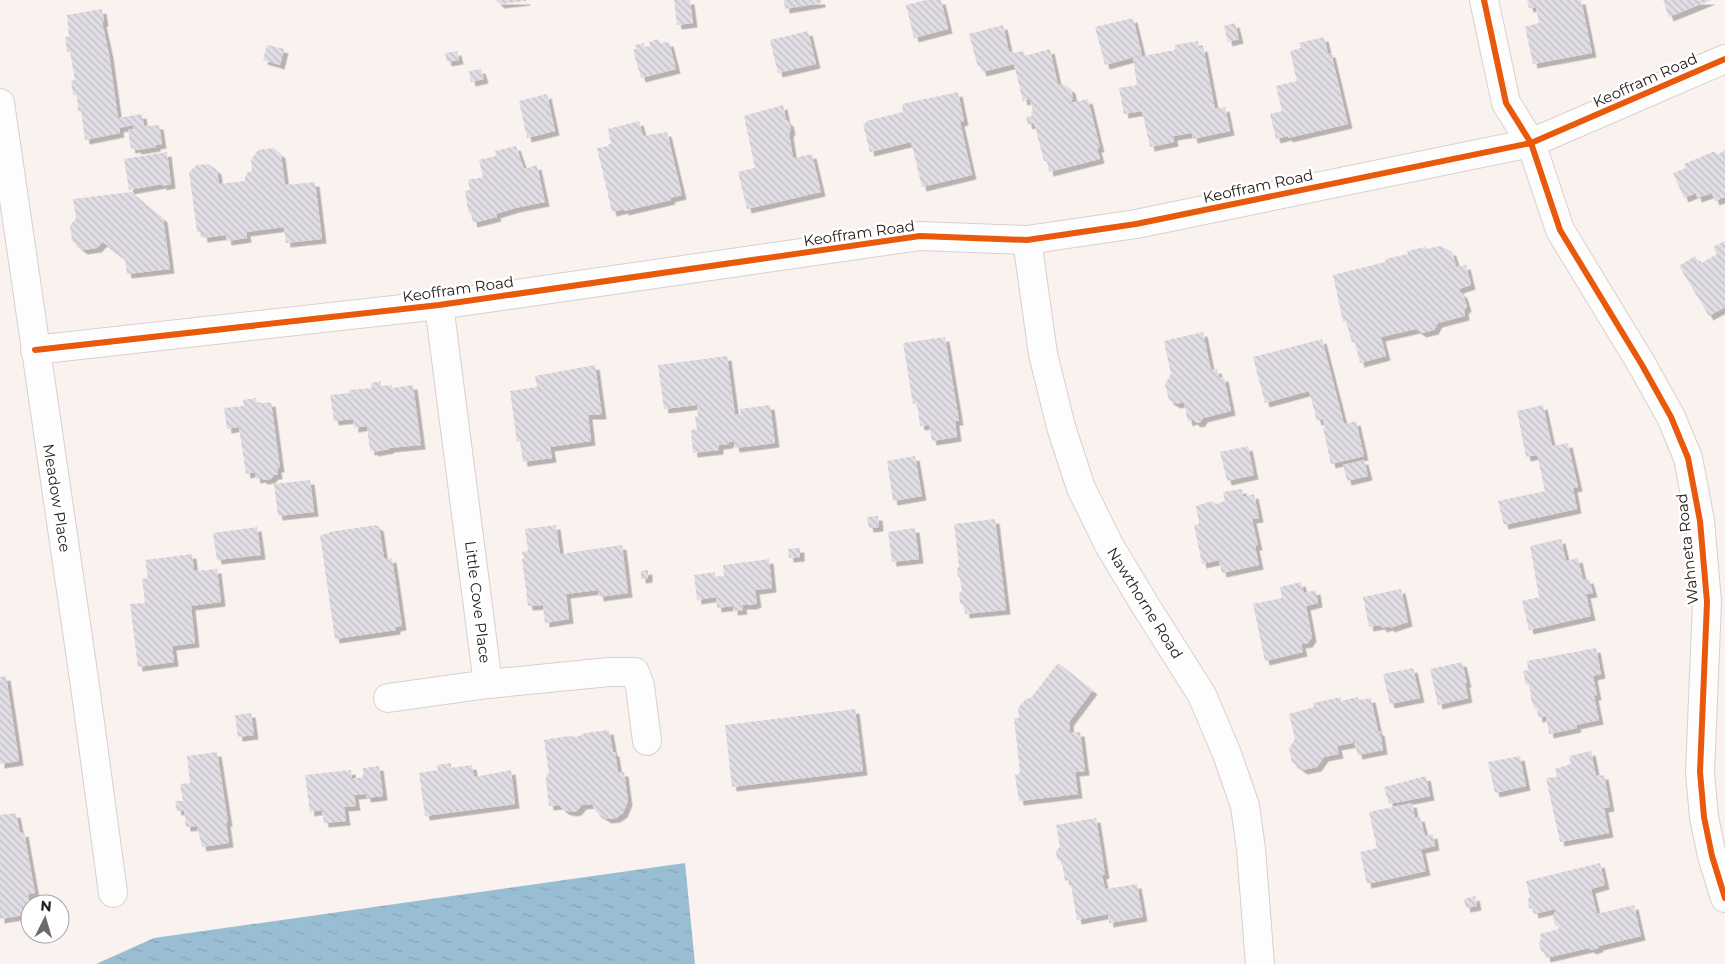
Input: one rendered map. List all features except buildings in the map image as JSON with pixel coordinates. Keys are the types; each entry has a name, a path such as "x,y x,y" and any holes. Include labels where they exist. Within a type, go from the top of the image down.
{"street":[{"name":"Wahneta Road","path":"1484,0 1506,103 1531,143 1560,230 1642,365 1671,417 1688,458 1700,521 1707,602 1700,772 1704,817 1712,856 1725,898"},
{"name":"Keoffram Road","path":"35,350 439,305 920,236 1027,240 1136,224 1531,143 1725,59"},
{"name":"Meadow Place","path":"0,103 85,686 113,893"},
{"name":"Nawthorne Road","path":"1027,240 1043,354 1061,427 1081,488 1109,545 1202,695 1227,754 1245,806 1251,849 1260,964"},
{"name":"Little Cove Place","path":"439,305 488,684 609,672 635,672 640,686 647,741"},
{"path":"388,698 488,684"}],"water":[{"path":"685,863 695,964 96,964 154,938"}],"cycle path":[{"path":"1484,0 1506,103 1531,143 1560,230 1642,365 1671,417 1688,458 1700,521 1707,602 1700,772 1704,817 1712,856 1725,898"},
{"path":"35,350 439,305 920,236 1027,240 1136,224 1531,143 1725,59"}]}
